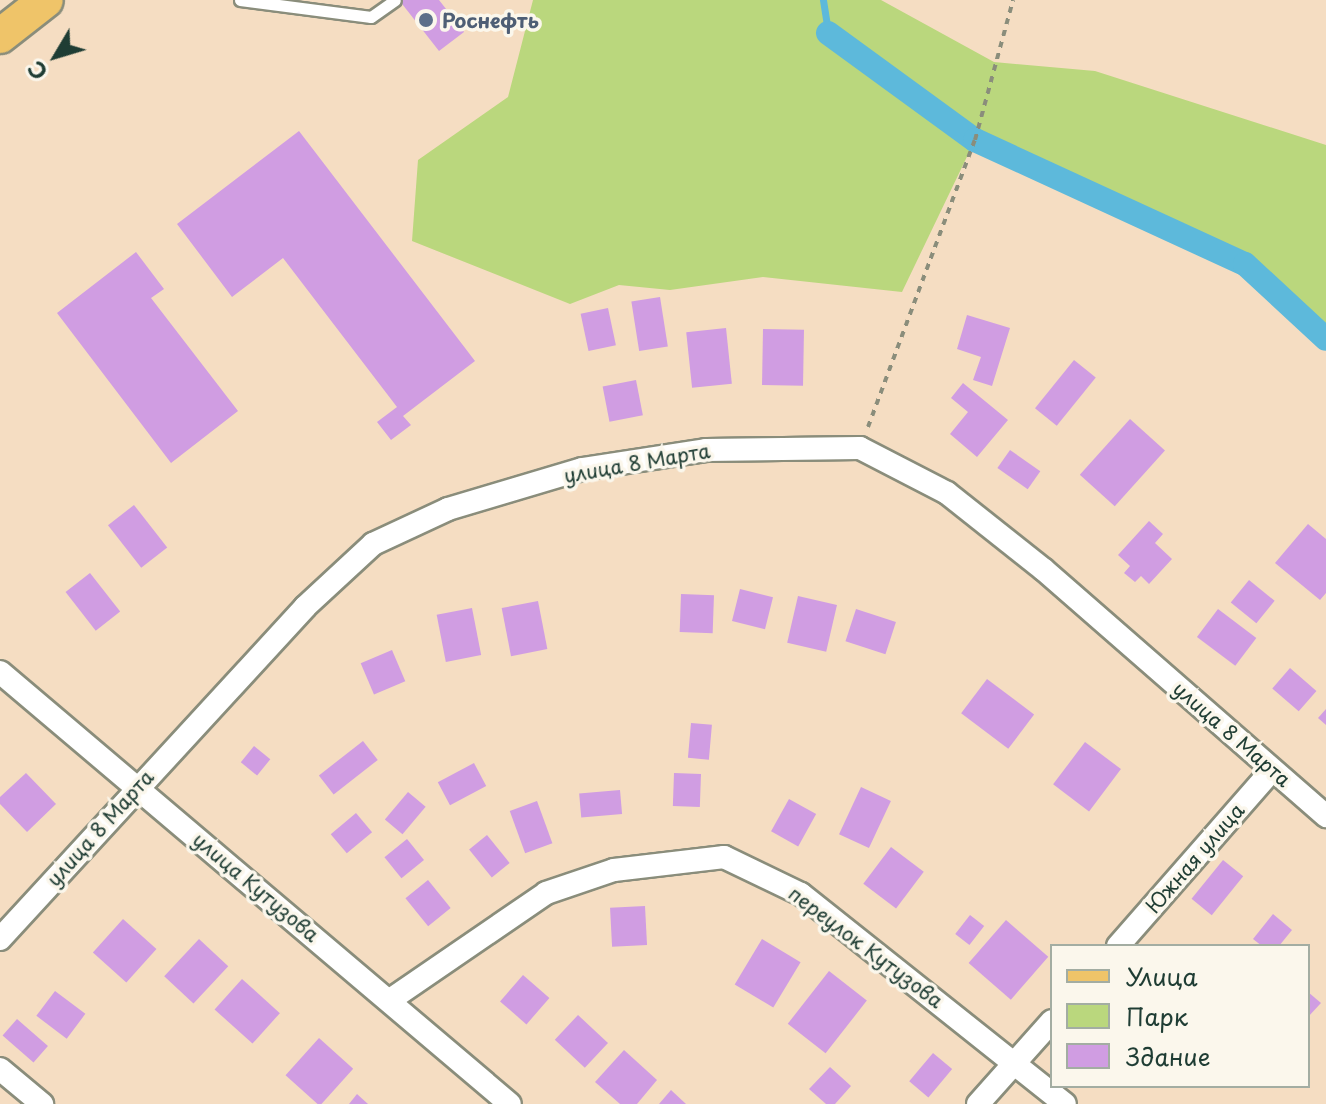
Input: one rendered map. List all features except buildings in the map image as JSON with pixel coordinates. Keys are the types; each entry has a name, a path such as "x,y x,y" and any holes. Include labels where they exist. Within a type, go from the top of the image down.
{"main road":[{"path":"0,36 46,0"}],"street":[{"name":"улица 8 Марта","path":"0,939 136,787 305,607 373,544 448,509 582,469 706,450 860,448 947,493 1043,569 1326,816"},
{"name":"улица Кутузова","path":"0,672 510,1104"},
{"name":"Южная улица","path":"1120,944 1272,770"},
{"name":"переулок Кутузова","path":"390,1000 546,893 614,870 724,857 801,894 1065,1104"},
{"path":"978,1104 1050,1023"},
{"path":"0,1069 42,1104"}],"lane":[{"path":"240,0 371,17 395,0"}],"path":[{"path":"860,448 975,140 1013,0"}],"green space":[{"path":"533,0 881,0 994,62 1095,71 1326,145 1326,339 1245,264 975,140 902,292 763,277 670,290 619,285 570,304 412,241 418,160 508,97"}],"waterway":[{"path":"823,0 828,33"},
{"path":"828,33 975,140 1245,264 1326,339"}],"place":[{"name":"Роснефть","path":"426,20"}]}
